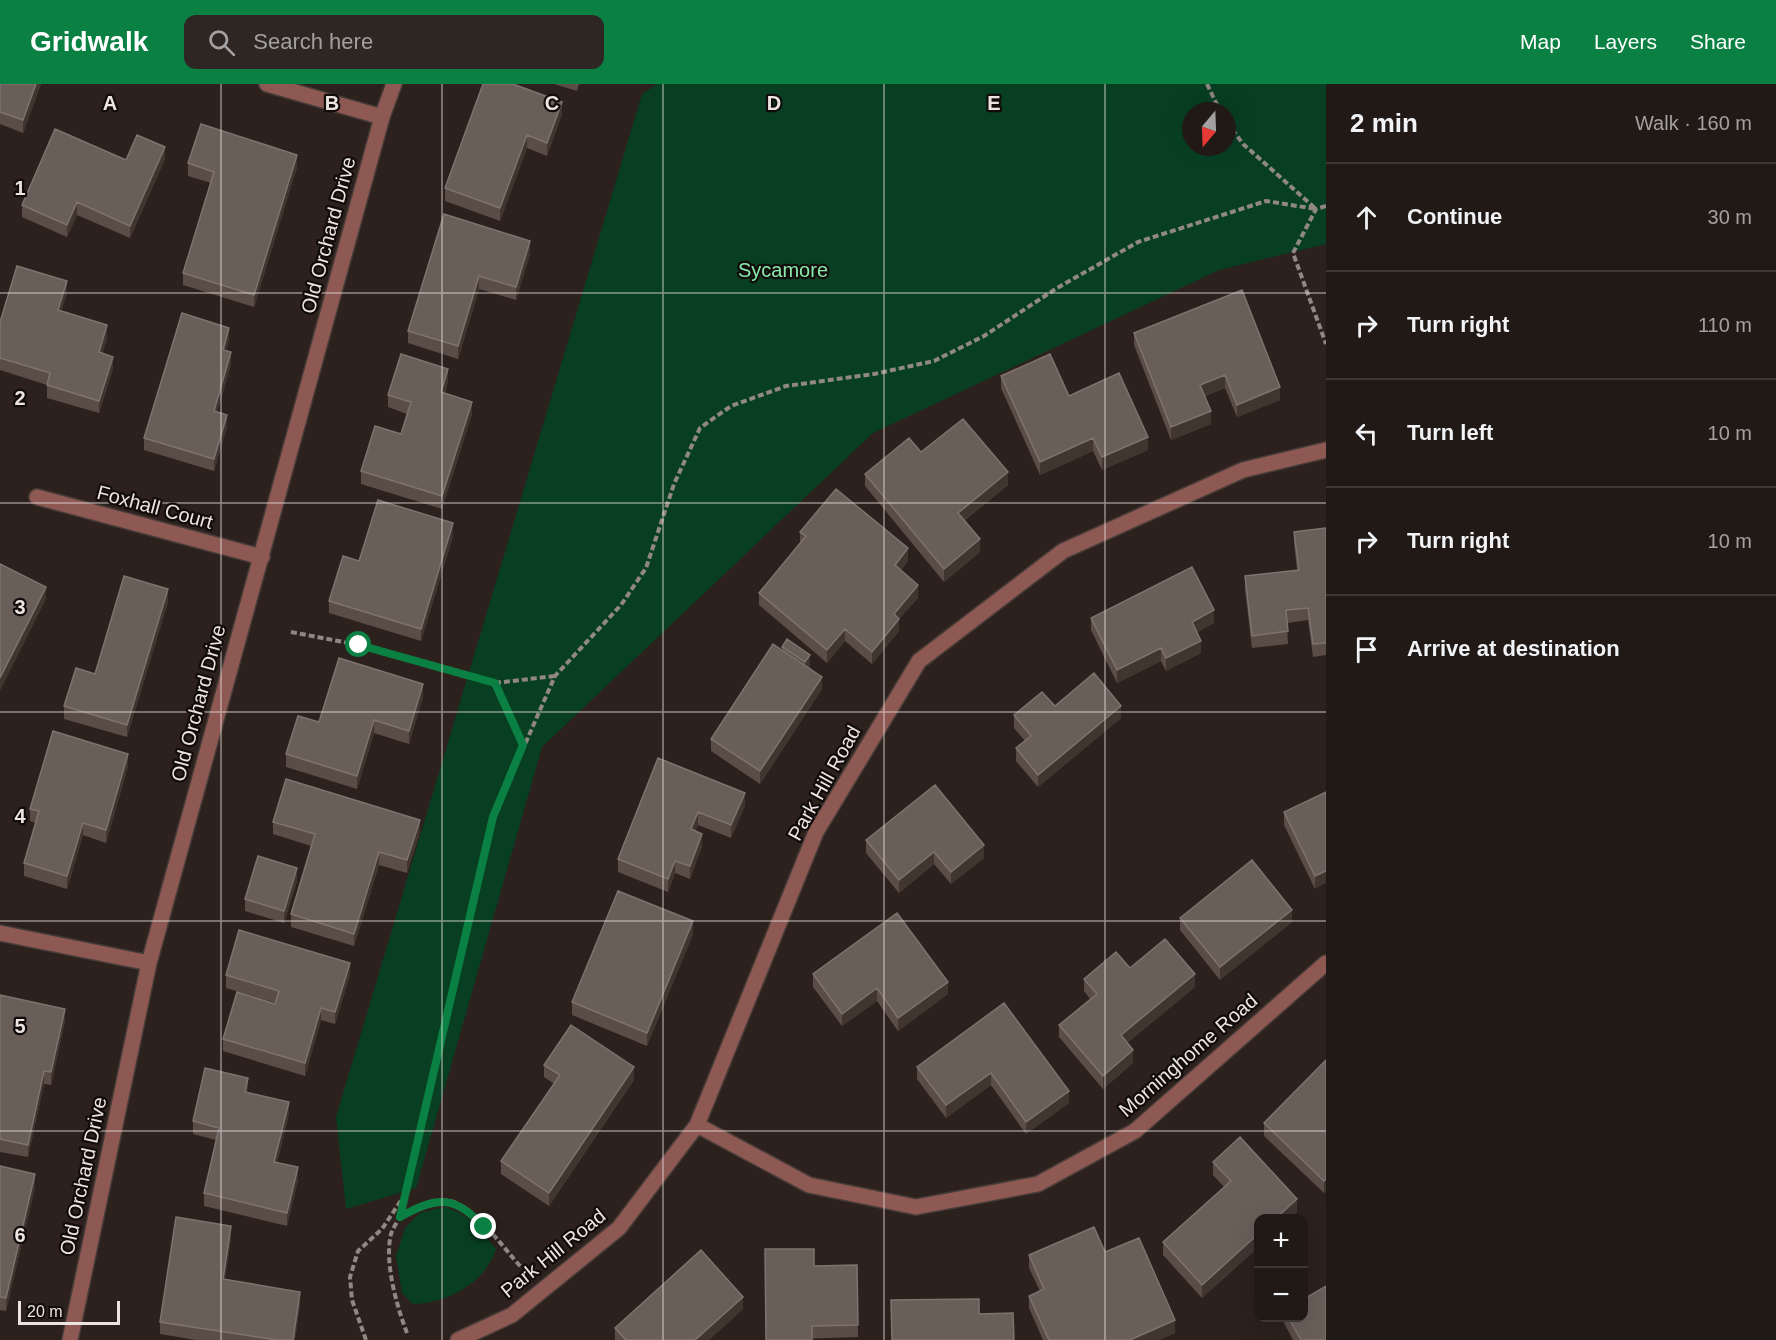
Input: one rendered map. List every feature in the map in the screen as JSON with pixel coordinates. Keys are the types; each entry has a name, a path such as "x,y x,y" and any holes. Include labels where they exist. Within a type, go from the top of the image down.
{"street":[{"path":"267,84 382,117"},
{"name":"Old Orchard Drive","path":"70,1340 149,963 382,117 394,84"},
{"name":"Park Hill Road","path":"458,1340 513,1314 619,1228 697,1125 816,832 919,661 1064,551 1243,470 1326,450"},
{"name":"Foxhall Court","path":"37,497 262,557"},
{"path":"0,933 149,963"},
{"name":"Morninghome Road","path":"697,1125 808,1185 916,1207 1038,1184 1135,1131 1326,963"}],"path":[{"path":"1207,84 1216,102"},
{"path":"1236,134 1243,144 1316,208"},
{"path":"407,1334 399,1312 391,1270 391,1235 400,1217 493,817 555,676 621,605 646,568 674,484 700,428 731,406 786,386 874,374 934,362 984,336 1057,288 1138,242 1266,201 1316,208 1326,206"},
{"path":"1316,208 1293,253 1326,344"},
{"path":"291,632 359,645 495,683 555,676"},
{"path":"495,683 523,745"},
{"path":"366,1340 352,1300 350,1277 358,1251 382,1229 405,1196"},
{"path":"400,1217 423,1204 449,1201 470,1211 521,1267"}],"green space":[{"name":"Sycamore","path":"657,84 1326,84 1326,244 1219,270 873,433 542,747 416,1188 346,1209 336,1117 642,94"},
{"path":"445,1207 462,1214 474,1223 496,1249 483,1272 464,1289 439,1300 413,1304 402,1293 396,1256 405,1228 420,1213"}],"building":[{"path":"0,84 36,84 23,120 0,112"},
{"path":"483,84 513,84 562,102 547,143 527,135 500,208 445,188"},
{"path":"201,124 297,155 254,295 183,273 214,172 188,163"},
{"path":"55,129 126,160 137,135 165,147 130,226 77,202 67,225 22,205"},
{"path":"444,214 530,241 516,287 479,276 458,346 408,331"},
{"path":"17,266 67,281 58,310 107,325 99,352 113,357 99,401 47,385 50,373 0,358 0,322"},
{"path":"1242,290 1280,387 1237,405 1225,375 1200,385 1211,411 1171,427 1134,333"},
{"path":"182,313 229,328 223,350 231,352 214,411 227,415 214,459 144,438"},
{"path":"401,354 448,369 441,392 472,402 442,496 361,471 375,426 401,434 411,402 388,395"},
{"path":"1050,354 1069,396 1119,373 1148,437 1102,457 1093,438 1040,462 1001,376"},
{"path":"963,419 1008,472 958,513 980,539 944,569 865,474 909,438 921,452"},
{"path":"836,489 908,548 895,565 918,585 894,614 899,619 872,652 845,629 827,650 759,593 806,536 800,532"},
{"path":"378,500 453,523 421,629 329,601 343,556 359,561"},
{"path":"1326,528 1326,643 1313,644 1308,608 1286,610 1288,631 1252,636 1245,576 1299,570 1294,532"},
{"path":"0,564 46,587 0,678"},
{"path":"1192,567 1214,610 1192,622 1201,641 1166,658 1161,648 1117,670 1091,618"},
{"path":"124,576 168,589 127,725 64,706 76,668 95,674"},
{"path":"787,639 810,655 805,662 782,647"},
{"path":"773,644 822,677 760,771 711,739"},
{"path":"339,658 423,684 409,731 374,720 357,776 286,754 298,716 319,722"},
{"path":"1094,673 1121,706 1038,775 1016,748 1031,736 1014,715 1042,692 1055,706"},
{"path":"53,731 128,754 106,830 83,823 67,876 24,863 39,811 30,809"},
{"path":"658,758 745,793 731,825 698,812 691,829 702,834 690,866 675,861 668,879 618,859"},
{"path":"286,779 420,820 407,860 379,852 354,934 291,914 315,834 273,822"},
{"path":"935,785 984,845 951,872 934,852 899,880 866,840"},
{"path":"1326,792 1326,871 1315,876 1284,812"},
{"path":"258,856 297,868 284,911 245,899"},
{"path":"1252,860 1292,910 1220,967 1180,918"},
{"path":"618,891 693,921 647,1033 572,1002"},
{"path":"897,913 948,982 898,1018 877,988 842,1014 813,974"},
{"path":"239,930 350,963 335,1012 321,1008 305,1063 223,1039 237,992 275,1004 279,991 226,975"},
{"path":"1165,939 1195,974 1121,1035 1133,1050 1103,1076 1059,1025 1097,994 1084,979 1116,952 1130,968"},
{"path":"0,995 65,1009 51,1072 44,1071 28,1145 0,1139"},
{"path":"1004,1003 1069,1091 1026,1122 991,1073 946,1105 917,1067"},
{"path":"571,1025 634,1067 549,1193 501,1161 560,1075 544,1065"},
{"path":"1326,1060 1326,1179 1324,1181 1264,1123"},
{"path":"205,1068 248,1078 245,1092 289,1102 274,1162 298,1167 287,1213 204,1193 219,1128 193,1121"},
{"path":"1240,1137 1297,1199 1280,1214 1254,1214 1254,1238 1202,1285 1163,1242 1231,1181 1213,1162"},
{"path":"0,1166 35,1174 6,1298 0,1297"},
{"path":"176,1217 231,1226 223,1279 300,1292 293,1340 277,1340 160,1322"},
{"path":"1094,1227 1105,1252 1139,1238 1175,1320 1130,1340 1049,1340 1029,1296 1044,1289 1029,1255"},
{"path":"765,1249 814,1249 814,1266 857,1265 858,1325 812,1326 812,1340 766,1340"},
{"path":"701,1250 743,1297 695,1340 626,1340 615,1328"},
{"path":"1326,1286 1326,1340 1301,1340 1291,1322 1308,1322 1308,1297"},
{"path":"979,1299 979,1314 1013,1313 1014,1340 892,1340 891,1300"}],"route":[{"path":"359,645 495,683 523,745 493,817 400,1217 423,1204 449,1201 470,1211 484,1227"}]}
